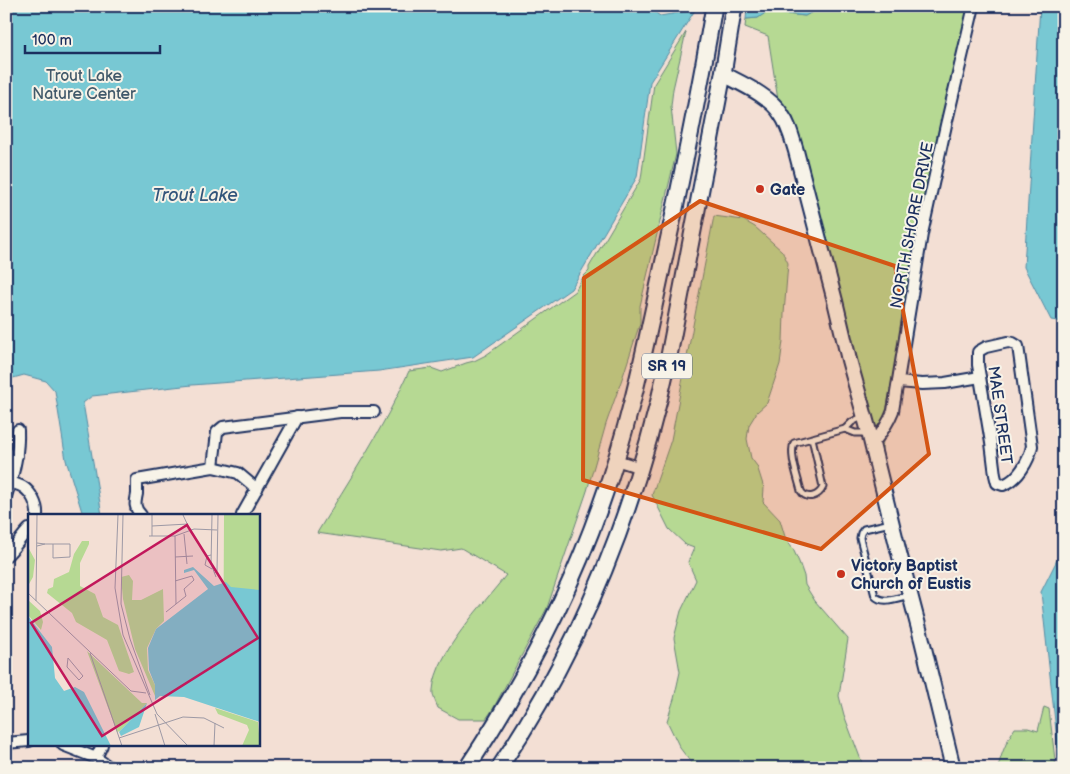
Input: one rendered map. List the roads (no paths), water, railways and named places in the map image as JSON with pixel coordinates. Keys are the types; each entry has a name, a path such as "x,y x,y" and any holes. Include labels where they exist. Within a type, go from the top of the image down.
{"main road":[{"name":"SR 19","path":"467,768 522,680 563,598 591,530 616,460 644,353 684,166 714,6"},
{"path":"723,6 715,52 718,69 776,107 788,126 796,151 922,640 953,768"},
{"name":"SR 19","path":"499,768 548,687 590,603 626,515 641,468 661,397 723,74 734,6"},
{"path":"684,166 705,99 711,88 723,74"}],"street":[{"name":"NORTH SHORE DRIVE","path":"870,439 882,433 890,421 893,411 922,234 974,6"},
{"name":"MAE STREET","path":"1008,342 1013,342 1018,346 1032,446 1031,454 1013,480 1008,484 997,483 980,377 978,365 979,351 986,347 1008,342"},
{"path":"898,382 945,383 980,377"},
{"path":"213,467 217,432 223,427 340,412 374,412"},
{"path":"243,514 297,417"},
{"path":"6,496 17,456 18,430"},
{"path":"6,453 17,456"},
{"path":"616,460 641,468"},
{"path":"140,514 135,503 137,480 213,467 238,473 257,489"},
{"path":"11,482 29,492 36,504 37,514"},
{"path":"6,556 28,530"},
{"path":"6,744 28,741"},
{"path":"66,746 96,758 111,768"},
{"path":"96,758 102,746"}],"lane":[{"path":"845,430 852,422 864,416"},
{"path":"812,438 823,487 817,495 808,497 801,490 792,447 794,443 812,438 845,430 870,439"},
{"path":"891,523 864,529 861,533 860,538 875,596 878,599 884,600 910,595"}],"water":[{"name":"Trout Lake","path":"6,6 647,6 660,16 695,10 650,82 637,177 571,289 473,357 379,371 192,385 92,396 83,403 102,514 83,514 66,460 55,391 46,381 24,375 6,380"},
{"path":"750,6 823,6 805,16 767,12 758,18 746,19 747,9"},
{"path":"1040,6 1064,6 1064,322 1051,320 1024,267"},
{"path":"1064,546 1064,768 1060,768 1041,592"}],"place":[{"name":"Gate","path":"760,189"},
{"name":"Victory Baptist Church of Eustis","path":"841,574"}],"park label":[{"name":"Trout Lake Nature Center","path":"84,84"}]}
